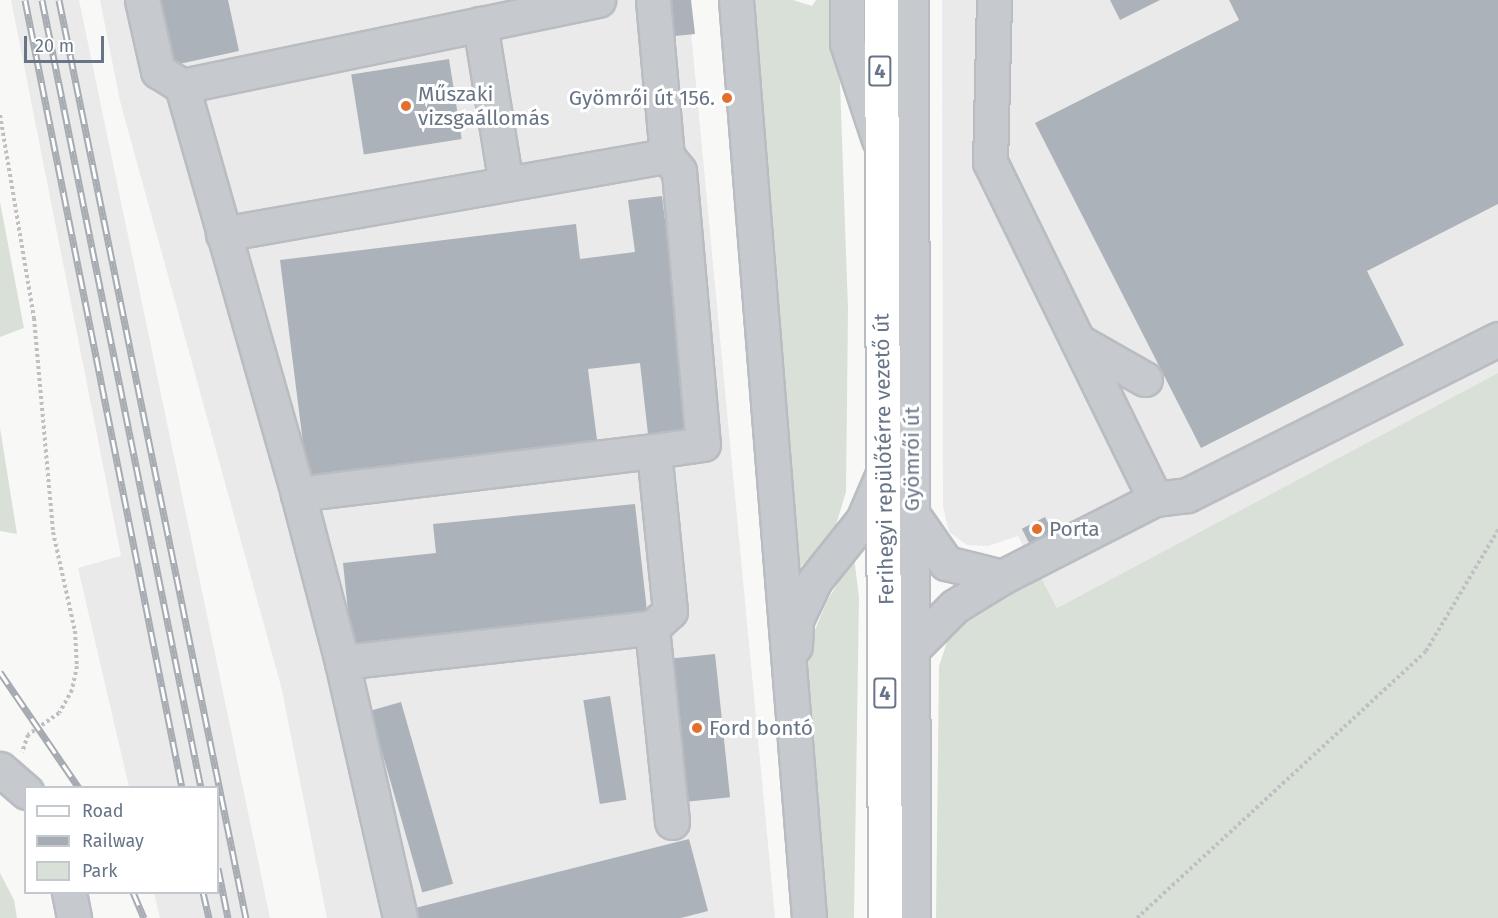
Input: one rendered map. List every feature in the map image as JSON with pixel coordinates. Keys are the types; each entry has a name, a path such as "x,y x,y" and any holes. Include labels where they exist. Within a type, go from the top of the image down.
{"main road":[{"name":"Ferihegyi repülőtérre vezető út","path":"881,0 880,142 886,467 885,918"}],"street":[{"path":"142,0 158,71 182,86 298,494 342,662 400,918"},
{"path":"182,86 598,0"},
{"path":"298,494 703,444 680,171 667,156 652,0"},
{"name":"Gyömrői út","path":"736,0 781,610 793,714 809,918"},
{"path":"847,0 847,44 880,142"},
{"name":"Gyömrői út","path":"911,0 913,918"},
{"path":"993,0 990,162 1155,499"},
{"path":"480,24 506,184"},
{"path":"223,234 667,156"},
{"path":"913,648 955,606 1002,577 1155,499 1187,495 1498,339"},
{"path":"1078,341 1145,379"},
{"path":"342,662 652,628 670,611 654,451"},
{"name":"Gyömrői út","path":"793,714 796,620 815,580 863,520 886,467"},
{"path":"912,514 946,563 1002,577"},
{"path":"652,628 672,822"},
{"path":"69,894 74,918"}],"path":[{"path":"0,115 34,318 53,532 75,631 77,666 72,690 59,713 28,735 14,781"},
{"path":"1137,918 1426,651 1498,530"}],"shaded area":[{"path":"11,0 79,0 270,918 160,918 154,894 219,894 219,786 129,786 78,568 121,556"},
{"path":"100,0 688,0 775,918 327,918 282,690 120,101"},
{"path":"942,0 1498,0 1498,373 1057,608 1018,536 988,546 967,545 949,532 943,506"}],"green space":[{"path":"755,0 793,0 812,6 816,0 834,0 839,54 848,309 846,492 836,525 818,550 793,574"},
{"path":"0,202 24,328 0,337"},
{"path":"1498,373 1498,918 936,918 939,666 949,636 964,620 1041,578 1057,608"},
{"path":"0,428 17,534 0,531"},
{"path":"854,557 859,597 854,918 823,918 805,696 805,654 827,601"},
{"path":"0,873 14,900 17,918 0,918"}],"building":[{"path":"150,0 228,0 239,51 165,67"},
{"path":"665,0 691,0 695,34 665,37"},
{"path":"1110,0 1160,0 1120,20"},
{"path":"1229,0 1498,0 1498,204 1367,271 1404,345 1201,448 1035,123 1239,20"},
{"name":"Műszaki vizsgaállomás","path":"449,59 462,139 364,154 351,74"},
{"path":"662,196 691,428 648,434 640,363 588,369 597,440 307,475 280,260 576,224 580,259 635,252 628,200"},
{"path":"635,504 648,620 352,650 343,563 436,553 433,524"},
{"name":"Porta","path":"1045,517 1052,531 1029,543 1022,529"},
{"name":"Ford bontó","path":"715,654 730,797 679,803 664,659"},
{"path":"610,696 626,800 600,804 583,700"},
{"path":"401,702 453,884 422,892 370,711"},
{"path":"689,839 708,911 681,918 418,918 415,908"}],"railway":[{"path":"25,0 182,786"},
{"path":"42,0 201,786"},
{"path":"59,0 246,918"},
{"path":"0,672 78,786"},
{"path":"219,873 228,918"},
{"path":"134,894 144,918"},
{"path":"203,894 209,918"}],"place":[{"name":"Gyömrői út 156.","path":"727,98"},
{"name":"Műszaki vizsgaállomás","path":"406,106"},
{"name":"Porta","path":"1037,529"},
{"name":"Ford bontó","path":"697,728"}]}
